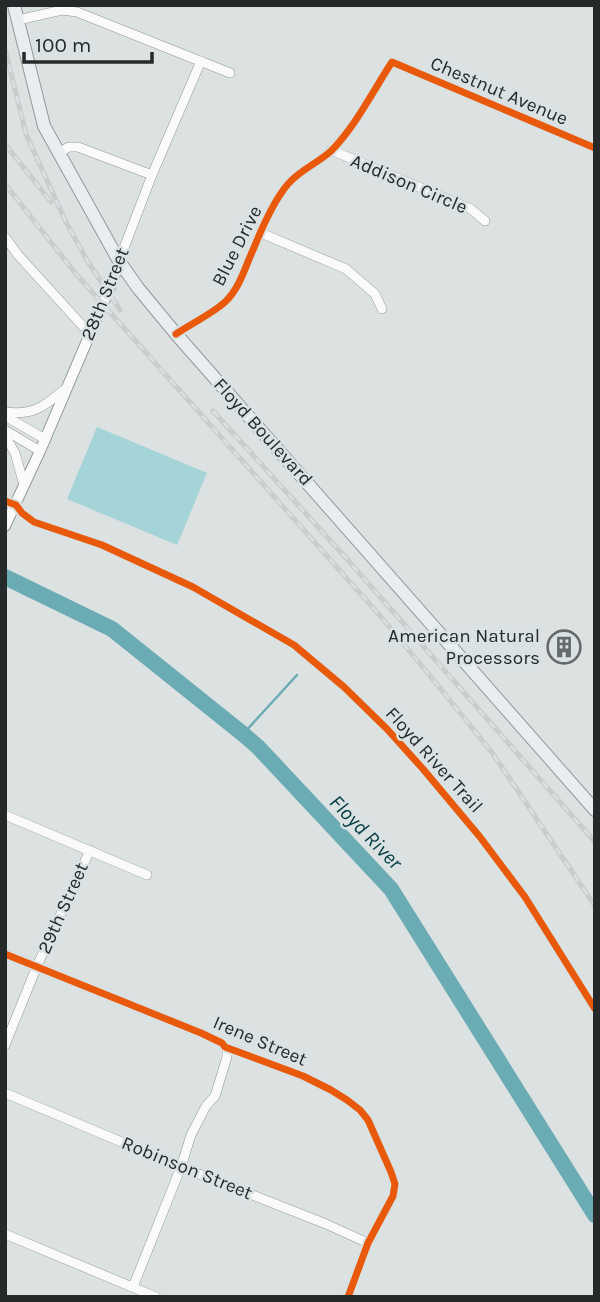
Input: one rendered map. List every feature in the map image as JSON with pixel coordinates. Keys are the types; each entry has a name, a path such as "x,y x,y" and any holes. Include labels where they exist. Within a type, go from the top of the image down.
{"main road":[{"name":"Floyd Boulevard","path":"15,5 44,126 138,288 595,810"}],"street":[{"path":"18,20 62,10 77,12 230,73"},
{"name":"28th Street","path":"7,523 113,280 152,175 201,61"},
{"name":"Chestnut Avenue","path":"392,62 595,148"},
{"name":"Blue Drive","path":"176,334 226,302 240,281 253,248 289,182 331,150 345,134 392,62"},
{"path":"58,153 78,147 152,175"},
{"name":"Addison Circle","path":"331,150 471,209 485,220"},
{"path":"261,233 346,269 375,294 382,309"},
{"path":"5,237 89,333"},
{"path":"5,414 33,411 46,405 65,388"},
{"path":"5,414 45,439"},
{"path":"5,430 40,451"},
{"path":"5,436 15,453 24,485"},
{"path":"5,816 148,875"},
{"name":"29th Street","path":"5,1045 37,966 90,850"},
{"name":"Irene Street","path":"5,954 303,1076 360,1110 368,1120 395,1184 389,1207 368,1243 348,1297"},
{"path":"133,1287 191,1135 206,1106 215,1096 227,1057 225,1046"},
{"name":"Robinson Street","path":"5,1093 368,1243"},
{"path":"5,1234 156,1297"}],"shaded area":[{"path":"97,427 207,473 177,545 67,499"}],"waterway":[{"name":"Floyd River","path":"5,577 112,629 243,734 391,889 595,1215"},
{"path":"243,734 297,675"}],"railway":[{"path":"5,49 26,134 65,220 88,262 120,310"},
{"path":"5,144 51,202"},
{"path":"5,184 76,274 383,619 440,688 493,754 595,906"},
{"path":"213,411 595,842"}],"cycle path":[{"path":"176,334 225,302 235,290 260,233 283,190 340,141 392,62 595,148"},
{"name":"Floyd River Trail","path":"5,501 16,505 34,522 102,545 193,587 294,645 344,687 387,729 480,837 525,897 595,1009"},
{"path":"5,954 201,1033 225,1047 303,1076 331,1090 360,1110 368,1120 395,1184 393,1196 368,1243 348,1297"}],"place":[{"name":"American Natural Processors","path":"564,647"}]}
